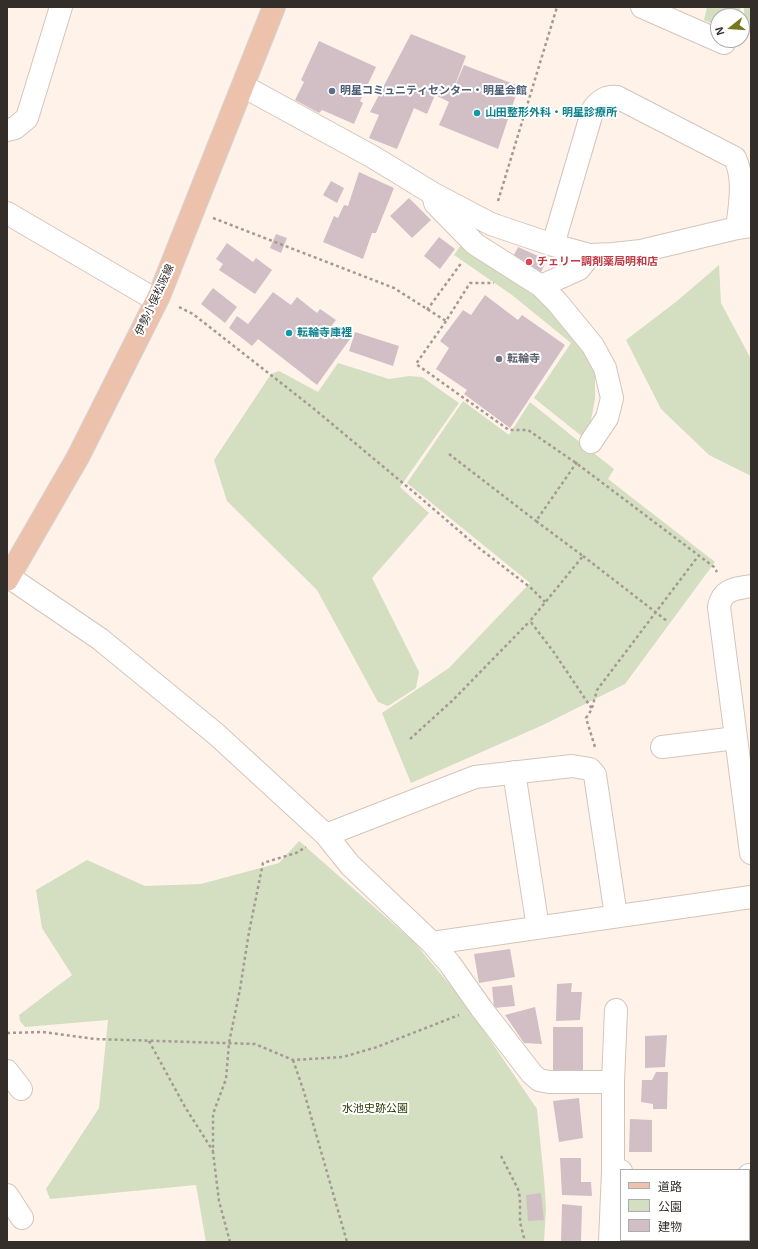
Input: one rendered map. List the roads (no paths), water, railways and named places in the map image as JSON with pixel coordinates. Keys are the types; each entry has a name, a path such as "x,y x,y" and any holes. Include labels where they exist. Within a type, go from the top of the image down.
{"main road":[{"name":"伊勢小俣松阪線","path":"8,578 78,457 158,298 274,7"}],"street":[{"path":"7,130 15,128 27,118 61,7"},
{"path":"642,7 710,37"},
{"path":"243,86 373,157 432,193 491,224 553,245 590,255 641,251 744,227 739,166 735,158 617,97 611,97 599,102 593,109 553,245"},
{"path":"432,193 435,203 475,244 541,286 574,321 594,346 605,368 612,398 607,418 591,442"},
{"path":"7,213 158,298"},
{"path":"541,286 579,269 590,255"},
{"path":"8,578 100,639 210,729 326,835 350,865 432,943 450,964 481,1008 532,1074 540,1080 549,1082 613,1082"},
{"path":"751,586 725,593 720,599 718,607 751,853"},
{"path":"662,747 736,738"},
{"path":"326,835 475,777 572,766 590,769 595,775 616,916"},
{"path":"514,772 538,928"},
{"path":"432,943 751,897"},
{"path":"610,1242 617,1171 613,1082 616,1010"},
{"path":"7,1071 21,1089"},
{"path":"7,1196 22,1218"}],"place":[{"name":"明星コミュニティセンター・明星会館","path":"332,91"},
{"name":"山田整形外科・明星診療所","path":"477,113"},
{"name":"チェリー調剤薬局明和店","path":"529,262"},
{"name":"転輪寺庫裡","path":"289,333"},
{"name":"転輪寺","path":"499,359"}],"park label":[{"name":"水池史跡公園","path":"375,1109"}]}
